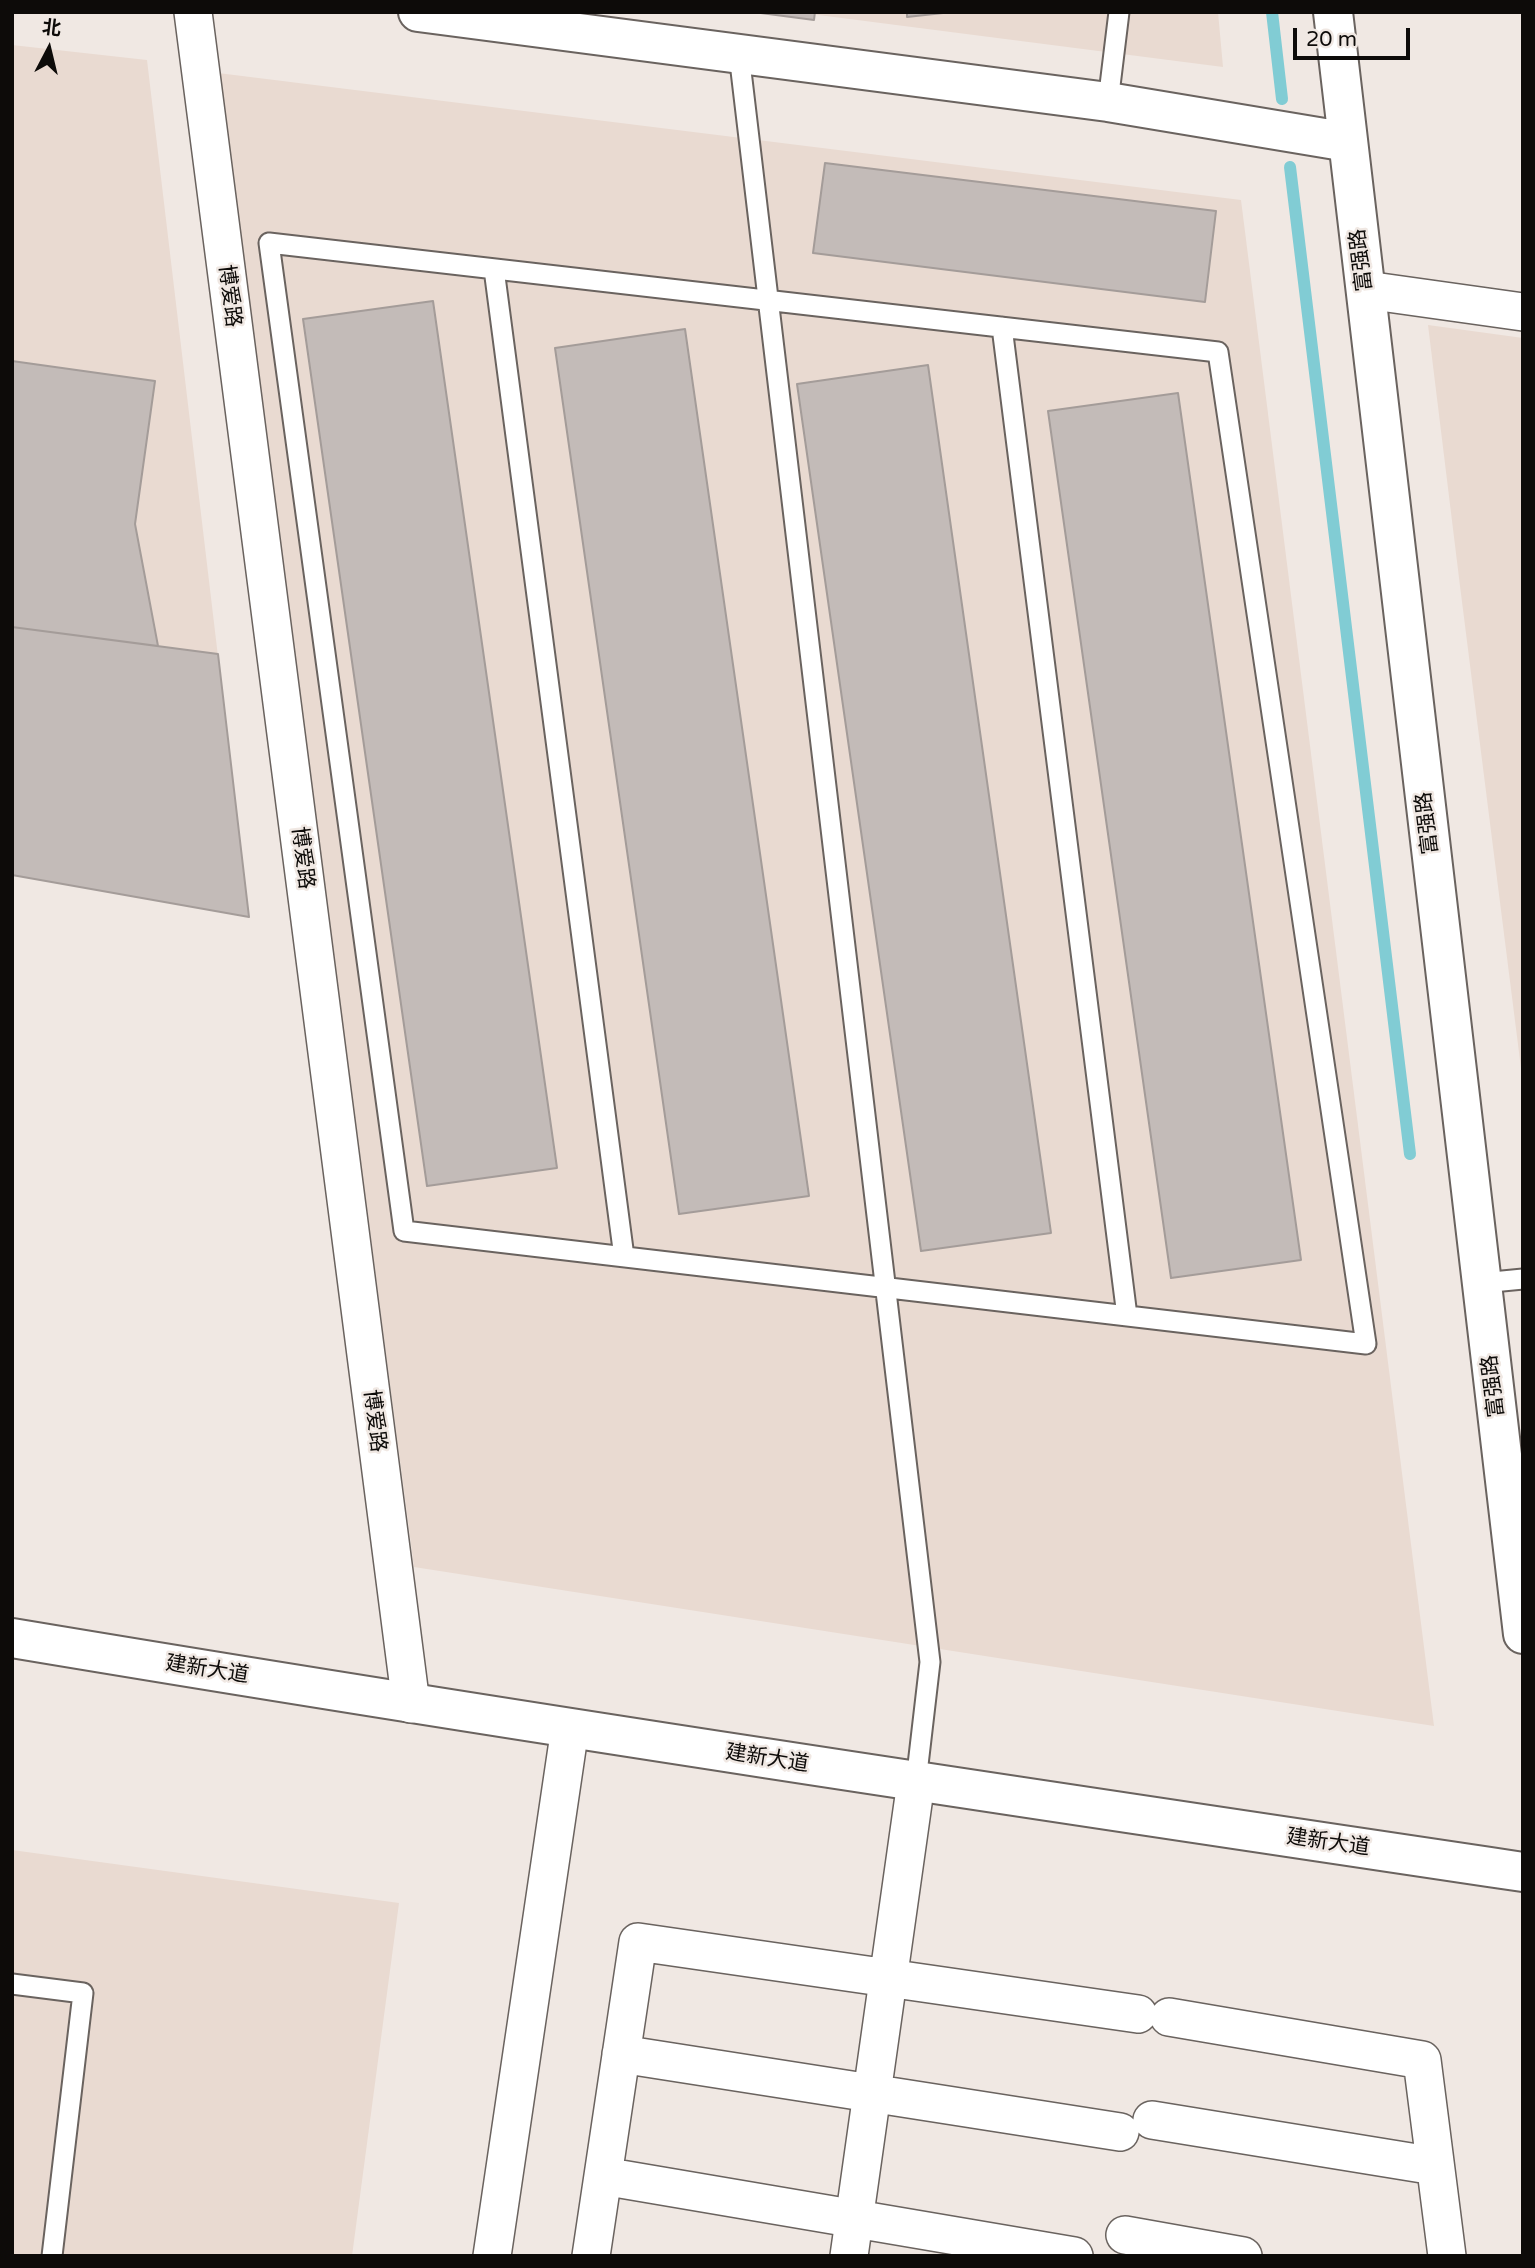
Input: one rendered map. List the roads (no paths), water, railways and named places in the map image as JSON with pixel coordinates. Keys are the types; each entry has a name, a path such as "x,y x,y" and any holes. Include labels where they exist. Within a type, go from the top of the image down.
{"street":[{"name":"博爱路","path":"193,12 411,1704"},
{"path":"418,12 1108,102 1348,142"},
{"name":"富强路","path":"1333,12 1523,1634"},
{"path":"1366,290 1523,312"},
{"name":"建新大道","path":"12,1638 411,1704 916,1782 1523,1871"},
{"path":"492,2256 570,1728"},
{"path":"849,2256 916,1782"},
{"path":"591,2256 638,1942 1154,2016 1422,2060 1447,2256"},
{"path":"621,2054 872,2093 1435,2166"},
{"path":"603,2176 1074,2256"},
{"path":"1125,2235 1243,2256"}],"lane":[{"path":"1108,102 1119,12"},
{"path":"739,54 930,1662 916,1782"},
{"path":"269,243 768,300 1218,352 1366,1344 404,1231 269,243"},
{"path":"494,269 624,1256"},
{"path":"1002,327 1128,1316"},
{"path":"1482,1283 1523,1279"},
{"path":"12,1984 82,1993 52,2256"}],"waterway":[{"path":"1272,12 1282,99"},
{"path":"1290,167 1410,1154"}]}
